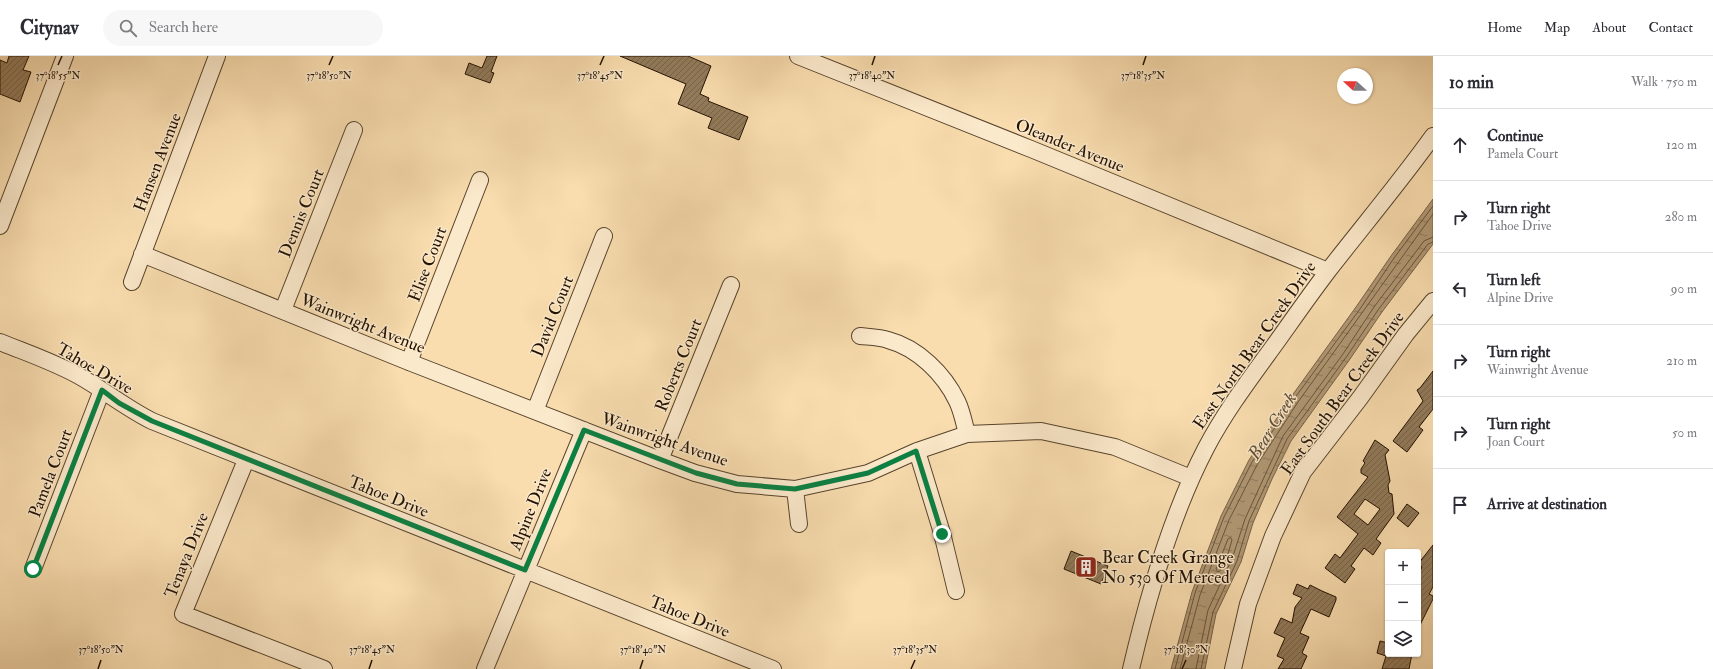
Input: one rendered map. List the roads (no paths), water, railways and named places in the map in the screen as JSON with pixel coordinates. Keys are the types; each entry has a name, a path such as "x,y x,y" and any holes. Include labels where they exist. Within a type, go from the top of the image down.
{"street":[{"path":"0,226 65,56"},
{"name":"Hansen Avenue","path":"132,282 217,56"},
{"name":"Oleander Avenue","path":"798,56 1031,149 1328,271"},
{"name":"Dennis Court","path":"283,310 354,130"},
{"name":"East North Bear Creek Drive","path":"1130,669 1140,628 1168,539 1191,478 1232,404 1328,271 1433,136"},
{"name":"Elise Court","path":"410,362 480,180"},
{"name":"David Court","path":"535,411 604,236"},
{"name":"Wainwright Avenue","path":"142,254 410,362 660,460 696,473 737,484 795,489 868,473 916,451 967,434 1041,431 1115,447 1191,478"},
{"name":"Roberts Court","path":"660,460 731,285"},
{"name":"East South Bear Creek Drive","path":"1233,669 1248,604 1273,536 1303,472 1360,398 1406,334 1433,301"},
{"path":"860,336 888,340 908,349 936,370 947,383 958,402 967,434"},
{"name":"Tahoe Drive","path":"0,342 58,365 102,390 119,403 152,421 246,460 773,669"},
{"name":"Pamela Court","path":"33,569 102,390"},
{"name":"Alpine Drive","path":"486,669 525,570 584,430"},
{"path":"916,451 942,534 956,591"},
{"name":"Tenaya Drive","path":"246,460 183,614 324,669"},
{"path":"795,489 799,524"}],"water":[{"name":"Bear Creek","path":"1433,199 1433,244 1382,312 1291,441 1272,479 1253,523 1241,562 1216,614 1205,669 1171,669 1192,592 1221,516 1249,460 1291,397"}],"place":[{"name":"Bear Creek Grange No 530 Of Merced","path":"1086,567"}]}
